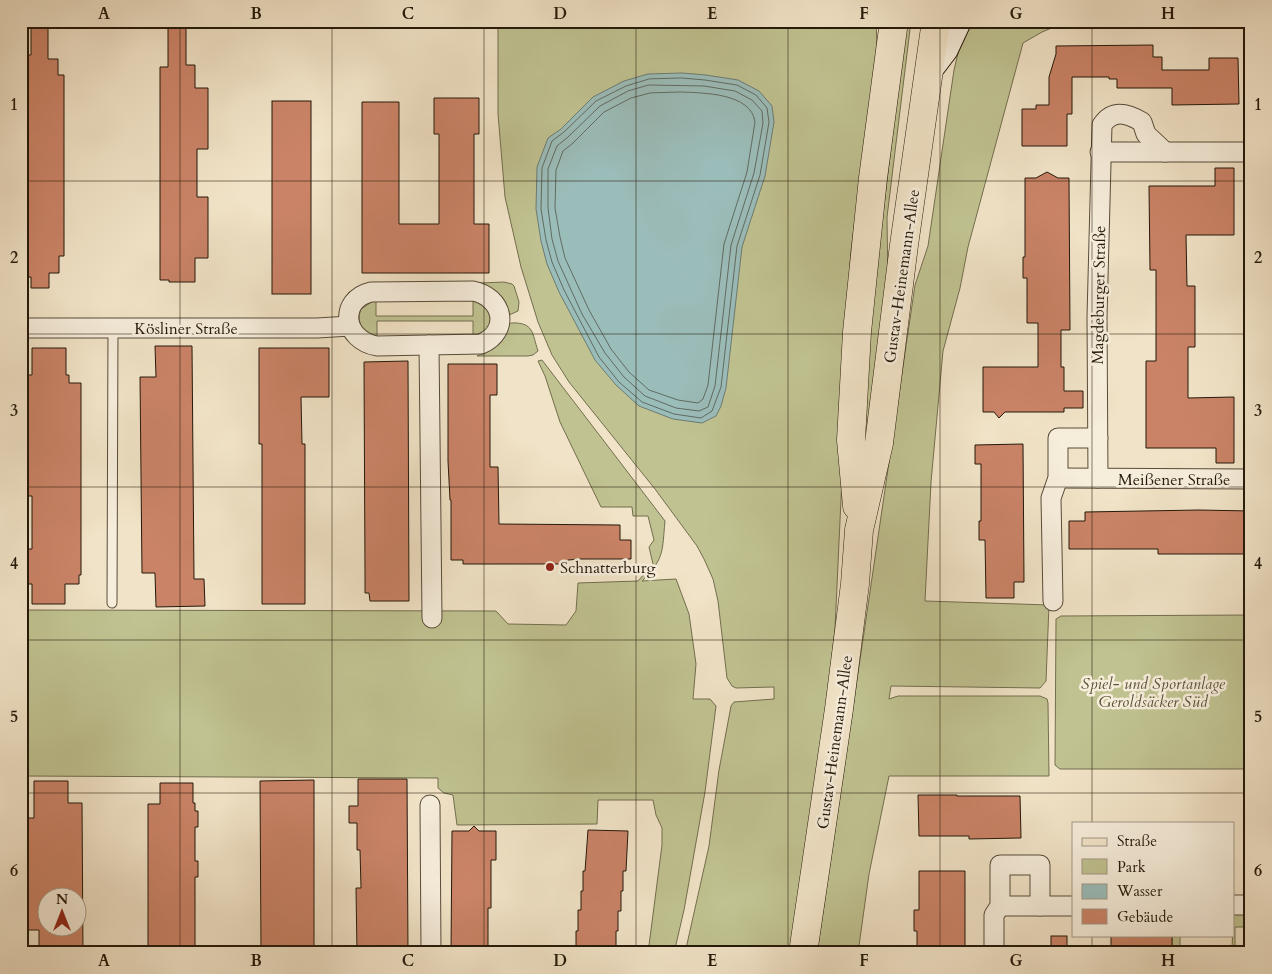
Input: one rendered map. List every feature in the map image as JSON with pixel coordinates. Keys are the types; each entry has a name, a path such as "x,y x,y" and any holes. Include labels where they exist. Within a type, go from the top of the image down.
{"main road":[{"name":"Gustav-Heinemann-Allee","path":"803,953 840,709 855,584 859,530 879,443 936,21"},
{"path":"929,70 945,49 958,21"},
{"name":"Gustav-Heinemann-Allee","path":"859,530 851,440 857,332 891,26"}],"street":[{"name":"Magdeburger Straße","path":"1098,438 1097,317 1102,125 1107,118 1119,114 1132,115 1142,122 1146,134 1165,152"},
{"path":"1100,152 1251,152"},
{"path":"473,291 484,294 496,305 500,315 498,327 492,338 487,342 473,345 370,345 359,339 350,326 349,319 352,305 360,296 371,292 473,291"},
{"name":"Kösliner Straße","path":"21,328 317,328 350,326"},
{"path":"429,346 432,618"},
{"path":"1053,602 1051,498 1058,478 1058,438 1098,438"},
{"name":"Meißener Straße","path":"1098,438 1098,478"},
{"name":"Meißener Straße","path":"1058,478 1251,479"},
{"path":"430,805 431,953"},
{"path":"994,953 994,915 1000,906 1000,865 1040,865 1040,906"},
{"path":"1234,905 1251,905"},
{"path":"1000,906 1072,906"}],"lane":[{"path":"112,603 113,328"}],"green space":[{"path":"498,21 876,21 877,45 851,251 847,306 835,629 827,701 791,953 685,953 709,846 719,770 731,706 734,702 774,699 774,687 736,688 732,686 727,678 718,601 713,579 704,559 697,546 655,489 569,382 552,355 538,322 521,267 505,197 498,114"},
{"path":"906,21 911,21 887,217 888,288 868,428 866,436 863,437 870,324"},
{"path":"968,21 1068,21 1042,32 1023,43 968,247 960,288 943,351 931,482 925,601 1049,605 1046,681 1040,688 891,686 889,699 898,696 1040,696 1047,699 1049,776 889,776 869,874 858,953 817,953 915,285 928,246 954,70 962,36"},
{"path":"504,282 514,286 519,302 518,311 509,315 506,304 499,294 490,287 480,283"},
{"path":"376,301 376,316 473,316 473,301 486,308 490,320 486,330 473,335 473,321 377,321 377,336 367,333 359,319 361,309"},
{"path":"511,323 524,324 531,330 538,351 528,356 477,356 498,345"},
{"path":"542,360 665,521 659,560 642,581 676,579 689,614 696,664 693,699 710,699 716,706 705,792 684,910 674,953 648,953 662,845 662,828 656,815 653,800 598,800 597,824 457,825 453,795 444,793 438,788 438,778 21,776 21,610 496,611 508,624 566,625 576,611 578,583 638,581 653,564 649,547 654,540 648,516 633,516 632,507 601,507 560,422 538,361"},
{"name":"Spiel- und Sportanlage Geroldsäcker Süd","path":"1251,615 1251,769 1060,769 1055,765 1056,619 1061,616"},
{"path":"1234,914 1251,914 1251,927 1235,927 1235,953 1232,953"},
{"path":"1172,936 1180,936 1180,953 1172,953"}],"water":[{"path":"682,73 738,80 759,91 772,106 774,122 765,176 742,247 726,388 716,416 702,423 673,419 639,406 616,385 595,360 559,292 547,264 536,209 537,167 548,138 561,129 593,97 624,81 648,74"}],"building":[{"path":"31,21 48,21 48,59 58,59 58,75 64,75 64,256 59,256 59,273 49,273 49,288 31,288 31,277 21,277 21,55 31,55"},
{"path":"168,21 186,21 186,65 195,65 195,88 208,88 208,149 197,149 197,197 208,197 208,258 195,258 195,282 160,280 160,67 168,67"},
{"path":"1153,45 1153,57 1162,57 1162,70 1209,70 1209,58 1238,58 1239,104 1172,105 1172,88 1117,88 1117,79 1109,79 1109,77 1072,77 1072,114 1067,114 1067,146 1022,146 1022,109 1036,109 1036,105 1049,105 1049,77 1056,54 1056,46"},
{"path":"434,98 479,98 479,134 474,134 474,224 489,224 489,273 362,273 362,102 399,102 399,224 439,224 439,134 434,134"},
{"path":"272,101 311,101 311,294 272,294"},
{"path":"1215,168 1234,168 1234,235 1186,235 1187,286 1195,286 1195,347 1188,347 1188,398 1234,397 1234,463 1216,463 1216,448 1146,448 1146,361 1156,361 1156,270 1150,270 1149,186 1215,186"},
{"path":"1047,172 1058,178 1069,178 1070,330 1061,330 1061,367 1064,367 1064,391 1083,391 1083,408 1064,408 1064,412 1005,412 999,418 994,412 983,412 983,367 1038,367 1038,323 1027,323 1027,278 1023,278 1023,257 1025,257 1025,178 1036,178"},
{"path":"155,346 192,346 194,579 204,579 205,606 156,607 155,573 142,573 140,377 156,377"},
{"path":"32,348 66,348 66,375 69,375 69,383 81,383 81,575 79,575 79,584 65,584 65,604 32,604 32,584 25,584 25,549 32,549 32,496 25,496 25,375 32,375"},
{"path":"259,348 329,348 329,397 301,397 302,444 305,444 305,604 262,604 262,444 259,444"},
{"path":"408,361 409,601 370,601 369,593 365,593 364,362"},
{"path":"448,364 497,364 497,395 490,395 490,467 498,467 499,524 620,525 620,540 631,540 631,559 580,559 568,560 568,564 463,564 463,560 451,560"},
{"path":"1023,444 1024,582 1014,582 1014,598 986,598 985,540 979,540 981,464 975,464 975,445"},
{"path":"1251,511 1251,554 1158,554 1158,549 1069,549 1069,521 1085,521 1085,512"},
{"path":"358,779 407,779 408,953 357,953 356,888 361,888 360,850 357,850 357,823 349,823 349,806 358,806"},
{"path":"314,780 314,953 261,953 260,781"},
{"path":"34,781 68,781 68,803 82,803 83,886 38,886 38,930 25,930 25,818 34,818"},
{"path":"160,783 193,783 193,803 195,803 195,811 198,811 198,827 195,827 195,861 198,861 198,877 195,877 195,953 148,953 148,804 160,804"},
{"path":"918,795 1020,796 1021,838 969,839 969,836 919,836"},
{"path":"474,826 479,831 496,831 496,860 491,860 491,908 488,908 488,953 451,953 452,831 469,831"},
{"path":"588,830 628,831 626,871 623,871 621,911 618,911 616,951 613,951 613,953 576,953 578,910 581,910 581,891 583,891 583,871 585,871"},
{"path":"919,871 965,871 965,953 917,953 917,931 914,931 914,910 919,910"},
{"path":"39,936 83,936 83,953 39,953"},
{"path":"1051,936 1067,936 1067,953 1051,953"},
{"path":"1111,936 1172,936 1172,953 1111,953"}],"place":[{"name":"Schnatterburg","path":"550,567"}]}
